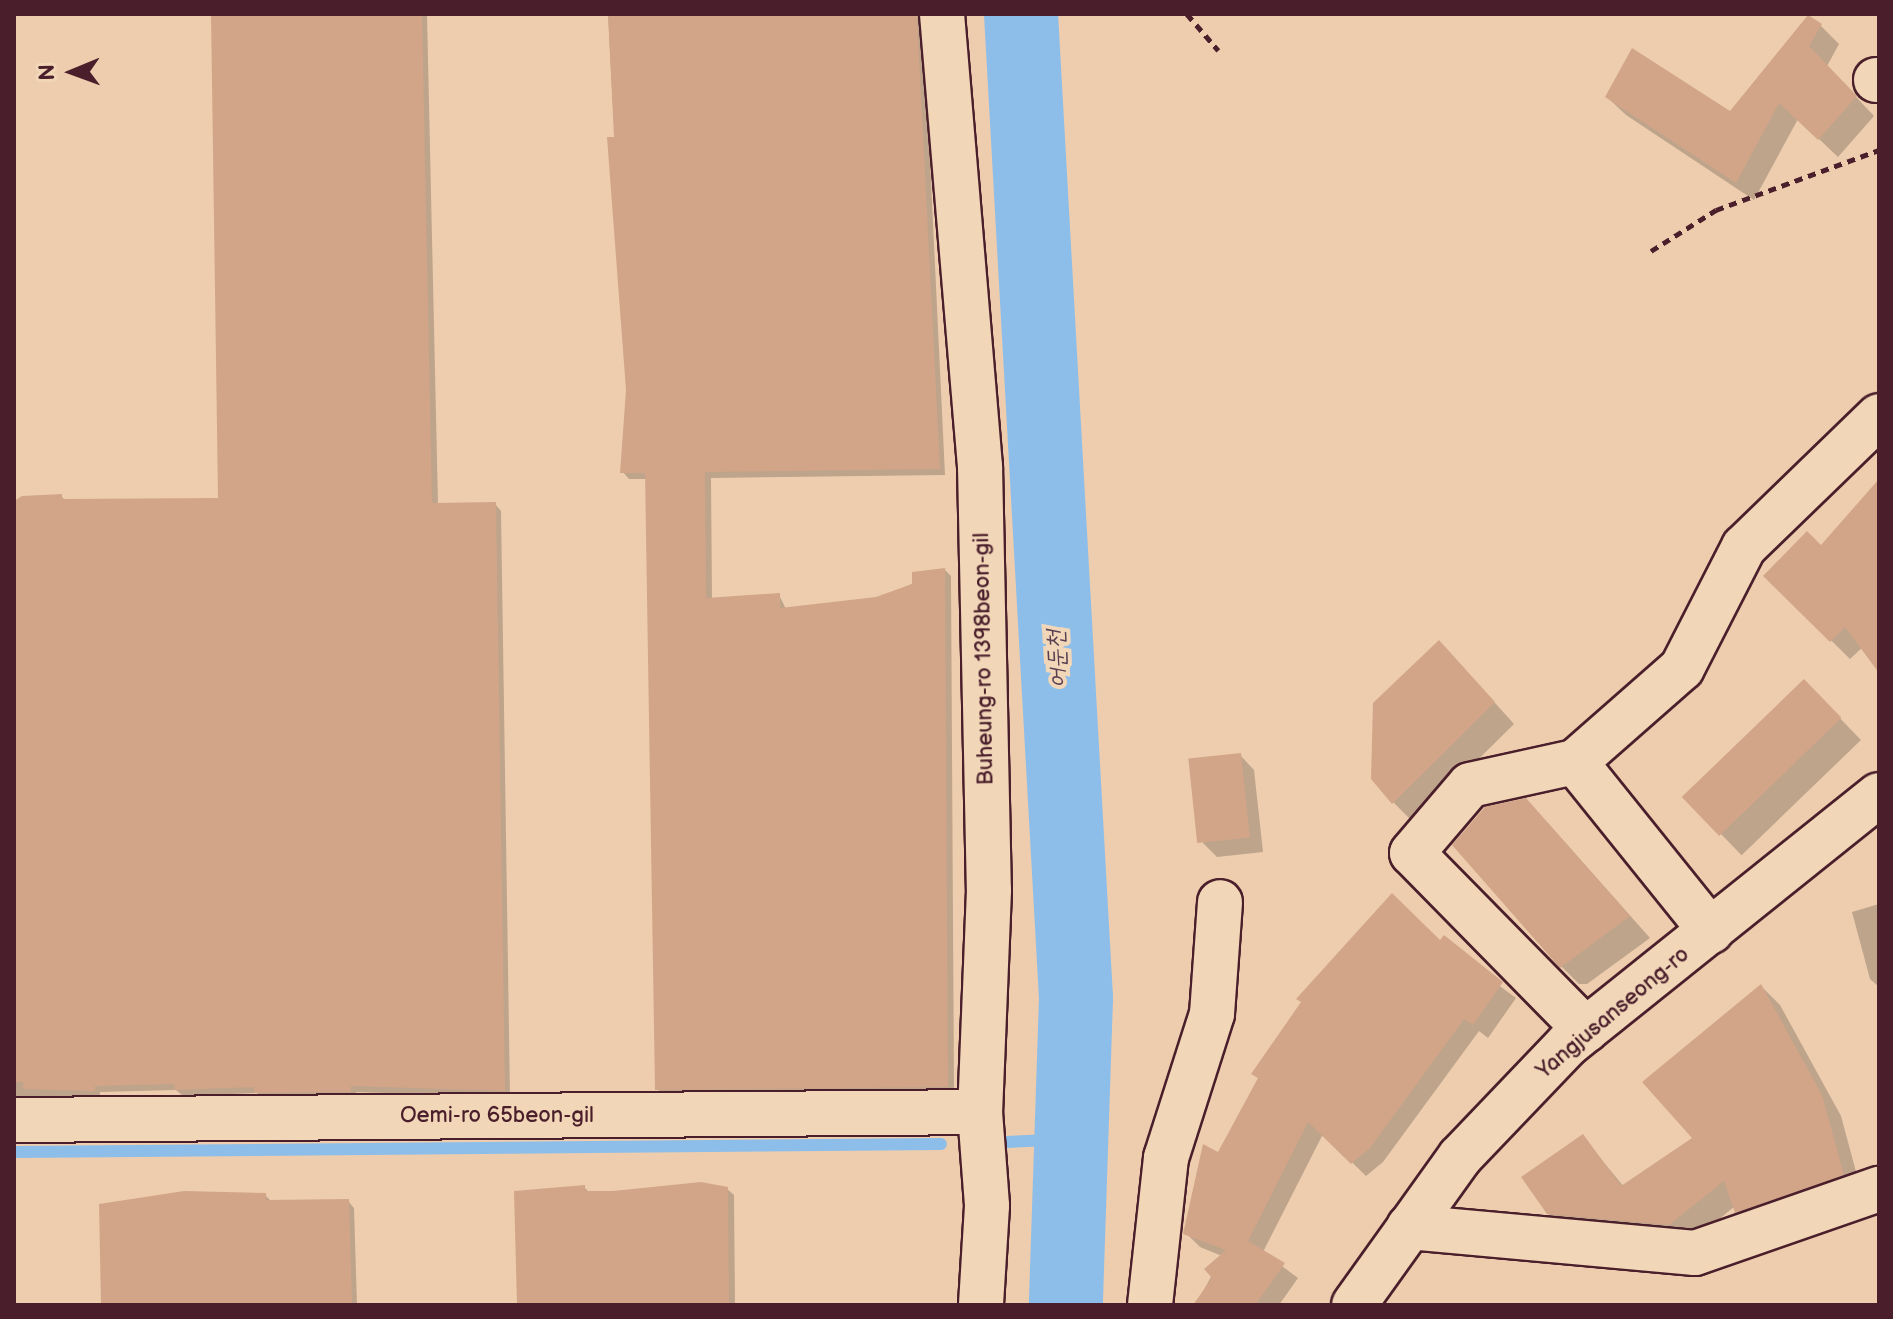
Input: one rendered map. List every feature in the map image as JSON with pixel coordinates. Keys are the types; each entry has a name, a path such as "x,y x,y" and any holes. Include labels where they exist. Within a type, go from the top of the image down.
{"street":[{"name":"Buheung-ro 1398beon-gil","path":"942,14 980,466 989,890 980,1112 987,1206 981,1305"},
{"path":"1586,1030 1412,853 1470,785 1575,762 1682,668 1744,547 1879,416"},
{"path":"1575,762 1711,931"},
{"name":"Yangjusanseong-ro","path":"1366,1297 1409,1227 1460,1157 1586,1030 1879,795"},
{"path":"1150,1305 1166,1158 1212,1014 1220,902"},
{"name":"Oemi-ro 65beon-gil","path":"14,1120 980,1112"},
{"path":"1409,1227 1695,1253 1879,1189"}],"path":[{"path":"1187,14 1218,50"},
{"path":"1651,251 1716,210 1879,150"}],"building":[{"path":"211,14 422,14 432,503 496,502 505,1091 351,1086 351,1092 254,1093 254,1087 175,1090 174,1084 95,1086 95,1091 23,1089 23,1082 14,1082 14,501 22,496 62,494 62,499 218,498"},
{"path":"608,14 917,16 940,469 705,472 706,598 780,593 780,608 876,597 912,584 912,572 945,568 948,1087 655,1090 645,473 620,473 626,390 607,137 614,137"},
{"path":"1808,15 1822,24 1809,46 1857,96 1818,140 1779,103 1736,183 1605,97 1632,48 1730,111"},
{"path":"1879,479 1879,673 1845,627 1830,642 1763,576 1807,531 1821,545"},
{"path":"1439,640 1495,702 1392,804 1371,779 1373,703"},
{"path":"1804,679 1842,718 1719,836 1682,797"},
{"path":"1241,753 1250,838 1197,843 1188,759"},
{"path":"1526,798 1630,916 1560,968 1452,845 1485,807"},
{"path":"1392,893 1440,940 1444,935 1503,982 1473,1025 1464,1019 1370,1148 1351,1164 1308,1122 1248,1241 1285,1263 1255,1305 1193,1305 1212,1278 1204,1269 1226,1250 1183,1234 1203,1144 1218,1152 1258,1078 1251,1074 1301,1002 1296,999"},
{"path":"1761,984 1822,1095 1844,1175 1735,1213 1724,1181 1669,1225 1547,1214 1521,1177 1583,1134 1621,1186 1692,1138 1642,1082"},
{"path":"701,1182 728,1187 729,1305 517,1305 514,1191 585,1185 585,1191 613,1191"},
{"path":"184,1191 266,1193 266,1200 349,1199 352,1305 101,1305 99,1204"}],"waterway":[{"name":"어둔천","path":"1021,14 1076,998 1066,1305"},
{"path":"1006,1142 1071,1139"},
{"path":"14,1152 941,1144"}]}
